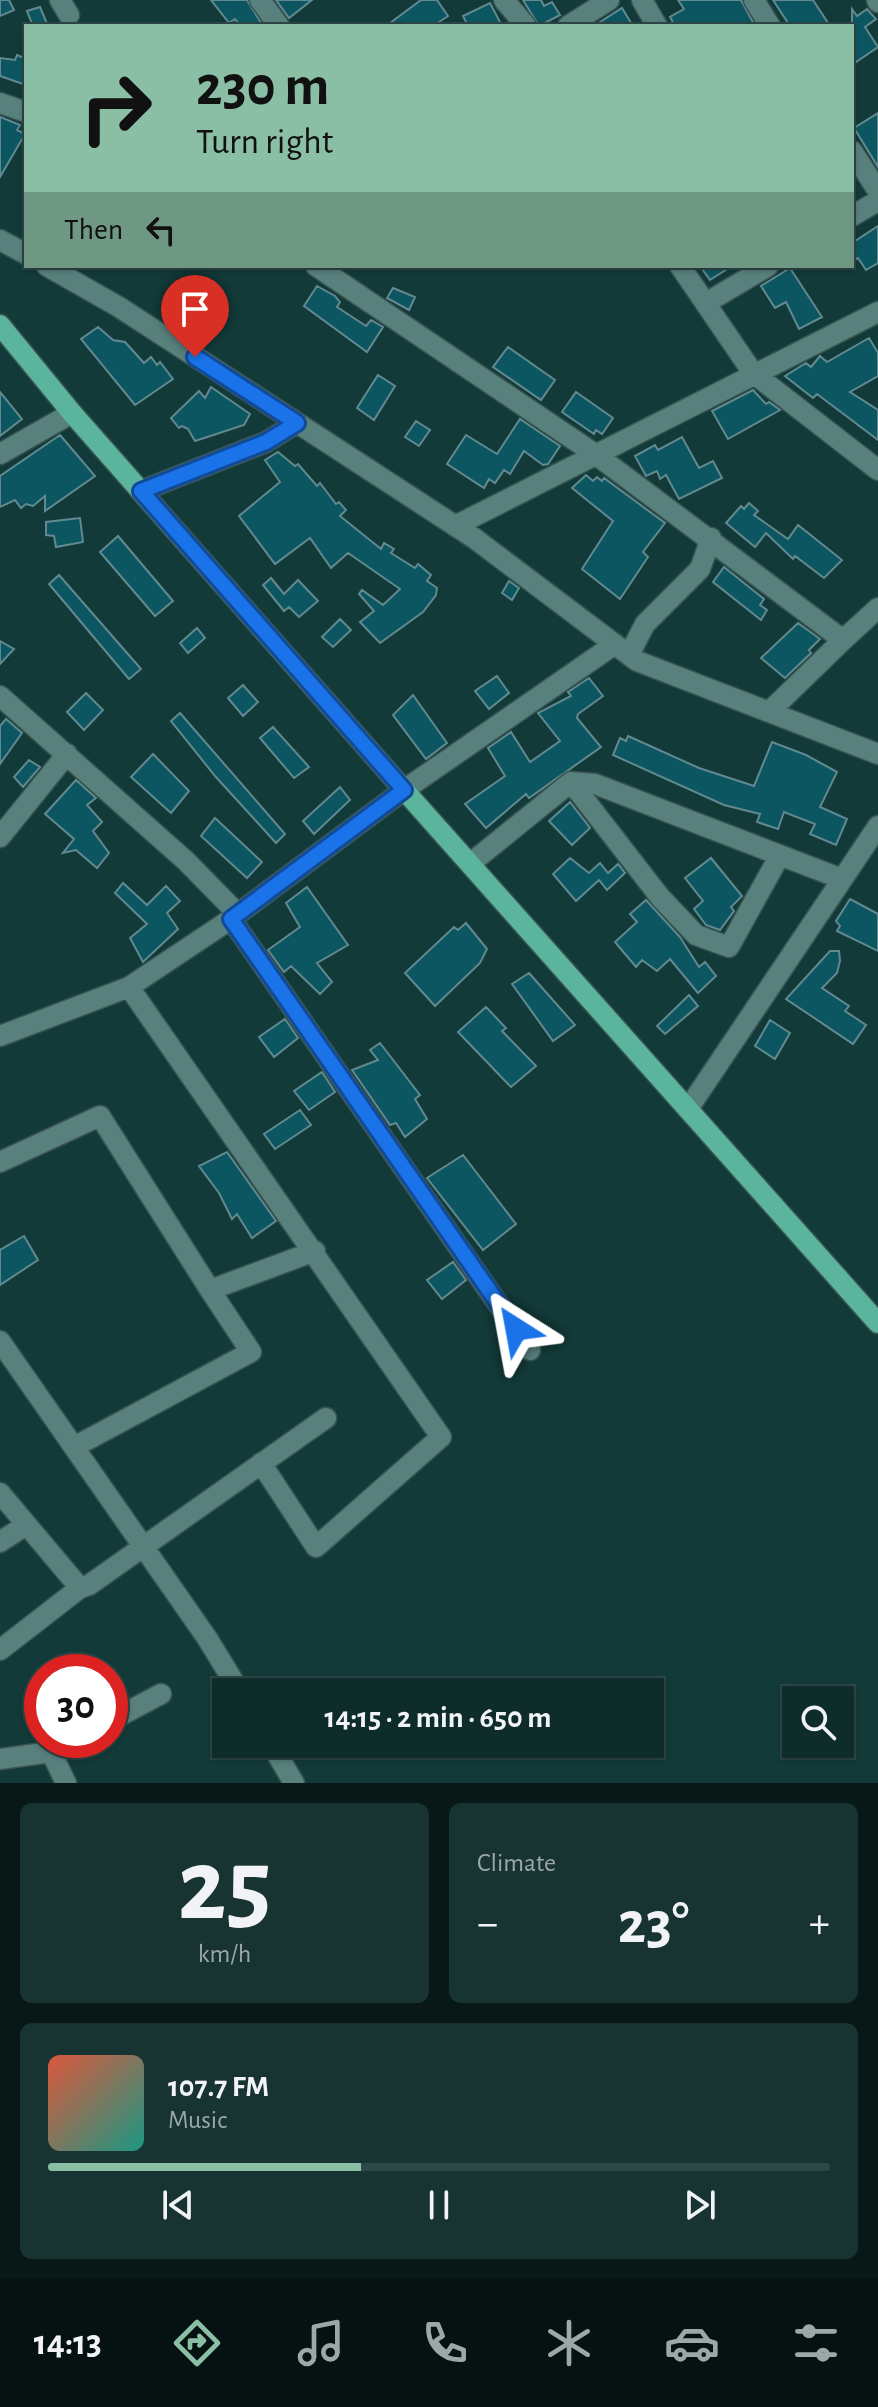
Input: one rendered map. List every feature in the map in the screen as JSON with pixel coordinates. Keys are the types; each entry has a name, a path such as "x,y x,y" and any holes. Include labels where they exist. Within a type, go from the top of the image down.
{"main road":[{"path":"0,325 72,413 878,1323"}],"street":[{"path":"260,0 278,24"},
{"path":"504,0 524,24"},
{"path":"571,24 609,0"},
{"path":"642,0 656,24"},
{"path":"754,0 769,24"},
{"path":"0,103 24,111"},
{"path":"854,154 878,191"},
{"path":"854,215 878,201"},
{"path":"0,240 24,253"},
{"path":"51,268 119,307 455,526 622,650 878,754"},
{"path":"319,268 595,454 843,640"},
{"path":"681,268 753,373 878,470"},
{"path":"706,303 765,268"},
{"path":"455,526 878,312"},
{"path":"0,454 72,413"},
{"path":"141,491 266,442 297,423"},
{"path":"0,1036 129,987 234,917 404,790 622,650 700,569 711,538"},
{"path":"769,712 878,608"},
{"path":"2,701 67,754 186,861 234,917 530,1350"},
{"path":"2,831 67,754"},
{"path":"571,782 660,897 696,935 729,947 780,855"},
{"path":"471,863 571,782 595,784 842,879"},
{"path":"688,1109 878,826"},
{"path":"129,987 315,1251 441,1437 316,1547 261,1463"},
{"path":"0,1162 100,1116 251,1352 74,1447"},
{"path":"210,1290 315,1251"},
{"path":"0,1341 231,1678"},
{"path":"0,1650 80,1588 89,1585 326,1418"},
{"path":"0,1493 80,1588"},
{"path":"0,1542 26,1525"},
{"path":"128,1711 161,1694"},
{"path":"0,1759 24,1756"},
{"path":"54,1758 66,1783"},
{"path":"276,1758 285,1780"}],"building":[{"path":"0,0 9,0 14,10 0,16"},
{"path":"211,0 247,0 262,24 239,24 235,19 229,23"},
{"path":"276,0 312,0 289,18"},
{"path":"421,0 437,0 448,16 436,24 389,24"},
{"path":"523,0 541,0 544,6 552,2 560,15 538,24"},
{"path":"678,0 741,0 754,24 674,24 670,17 684,9"},
{"path":"773,0 813,0 829,24 789,24"},
{"path":"490,3 501,24 467,24 463,16"},
{"path":"40,7 47,24 32,24 27,11"},
{"path":"622,8 632,24 597,24"},
{"path":"852,9 857,16 867,9 876,19 865,27 878,47 856,62 854,24"},
{"path":"17,55 24,58 24,84 0,76 0,58 15,60"},
{"path":"878,113 878,167 854,128"},
{"path":"0,117 20,125 17,130 24,136 0,177"},
{"path":"878,226 878,263 866,270 858,258 854,260 854,242"},
{"path":"701,268 729,268 710,280"},
{"path":"790,268 822,317 799,329 786,302 775,308 761,286"},
{"path":"317,286 335,296 340,302 337,307 366,326 371,320 383,327 367,352 304,306"},
{"path":"393,288 415,297 409,310 387,298"},
{"path":"98,327 113,340 125,342 144,363 151,357 157,365 160,362 173,379 135,405 81,339"},
{"path":"869,338 878,353 878,376 850,392 878,410 878,440 817,394 813,398 785,376 806,363 811,367 820,356 827,362"},
{"path":"508,347 555,380 541,400 493,367"},
{"path":"378,375 395,386 374,420 357,408"},
{"path":"211,387 250,414 244,425 195,441 188,429 179,428 171,418 199,391 205,398"},
{"path":"753,390 766,404 769,402 780,410 728,439 712,411"},
{"path":"0,392 22,419 0,436"},
{"path":"576,392 613,418 602,434 596,430 594,434 562,412"},
{"path":"520,419 560,446 548,464 543,465 524,451 510,474 504,470 495,483 489,479 484,488 447,464 466,435 497,454"},
{"path":"416,421 430,430 419,446 405,437"},
{"path":"60,435 95,476 45,511 45,496 33,506 26,504 21,508 15,500 0,507 0,476"},
{"path":"682,437 699,468 713,461 722,478 679,499 666,475 660,479 657,471 646,476 635,456 655,445 658,450"},
{"path":"278,452 295,466 298,464 317,486 320,483 336,504 339,502 346,510 340,516 381,549 384,543 394,549 391,553 415,568 418,564 431,575 427,581 437,588 436,595 423,612 380,643 360,622 374,611 359,594 362,590 383,605 400,589 348,553 331,568 310,538 275,564 239,516 280,482 265,460"},
{"path":"586,475 593,481 597,477 602,481 604,478 665,523 643,552 648,557 620,599 582,569 613,521 572,488"},
{"path":"749,503 758,511 754,515 788,539 798,525 842,560 824,578 795,556 793,559 766,533 755,547 726,523 741,506 744,509"},
{"path":"80,518 83,542 56,547 54,536 46,535 46,522"},
{"path":"118,536 173,601 155,616 100,552"},
{"path":"724,567 764,599 760,605 767,610 761,620 713,582"},
{"path":"59,575 141,669 129,679 49,584"},
{"path":"271,578 284,594 298,580 318,601 299,617 289,607 284,611 263,585"},
{"path":"509,581 519,588 512,600 502,593"},
{"path":"340,619 351,630 333,647 322,637"},
{"path":"798,623 820,639 809,650 811,653 785,678 761,658"},
{"path":"197,628 205,638 188,653 180,643"},
{"path":"0,641 14,649 0,664"},
{"path":"497,676 509,693 489,709 475,691"},
{"path":"589,678 603,696 578,714 577,718 601,747 529,798 526,794 486,828 465,804 505,776 488,748 511,732 530,762 560,741 538,713 571,696 568,692"},
{"path":"243,685 258,702 243,716 228,698"},
{"path":"86,693 103,710 84,730 67,712"},
{"path":"413,695 447,743 426,759 393,715"},
{"path":"180,713 285,834 276,843 215,776 171,721"},
{"path":"6,719 22,733 0,764 0,726"},
{"path":"273,727 309,767 294,778 260,738"},
{"path":"628,736 699,768 754,786 772,742 806,755 837,772 820,807 847,819 836,845 810,834 815,824 784,812 778,829 757,822 760,814 724,805 613,755 620,738 626,741"},
{"path":"153,754 189,791 171,813 131,777"},
{"path":"29,760 40,767 23,787 14,777"},
{"path":"76,780 96,798 87,805 102,822 93,831 109,853 97,868 76,850 63,853 74,839 45,814"},
{"path":"340,787 350,800 314,834 303,821"},
{"path":"570,802 590,828 572,845 549,821"},
{"path":"215,818 262,862 247,878 201,836"},
{"path":"570,858 589,873 600,863 608,873 618,864 625,873 607,890 599,880 576,901 553,874"},
{"path":"711,858 742,896 731,907 734,911 720,930 706,925 694,909 703,901 685,878"},
{"path":"123,883 147,905 166,886 180,901 167,913 178,929 143,962 130,938 147,924 115,893"},
{"path":"307,887 348,945 317,963 332,982 320,994 291,966 284,972 268,950 300,927 286,903"},
{"path":"850,899 878,914 878,951 837,931 840,926 836,921"},
{"path":"646,900 680,937 699,967 705,962 716,976 698,993 670,959 657,971 642,960 636,967 615,942 637,922 630,914"},
{"path":"466,923 487,949 480,963 435,1006 405,973 454,927 458,930"},
{"path":"830,951 839,951 840,961 837,973 822,988 849,1006 845,1011 866,1025 853,1044 786,999"},
{"path":"529,973 575,1025 553,1041 512,984"},
{"path":"689,995 698,1006 665,1034 657,1026"},
{"path":"486,1007 506,1028 502,1031 536,1066 511,1087 458,1032"},
{"path":"285,1019 298,1038 274,1057 259,1037"},
{"path":"770,1020 790,1033 775,1059 755,1046"},
{"path":"380,1043 420,1095 415,1099 427,1119 405,1137 396,1123 390,1125 352,1070 378,1060 370,1050"},
{"path":"322,1072 335,1092 309,1110 294,1091"},
{"path":"300,1110 311,1125 275,1149 264,1134"},
{"path":"227,1152 276,1221 252,1238 237,1214 232,1219 219,1193 199,1166"},
{"path":"463,1155 516,1224 483,1250 427,1178"},
{"path":"24,1236 38,1260 0,1285 0,1250"},
{"path":"453,1262 466,1280 442,1299 427,1280"}],"route":[{"path":"195,357 297,423 266,442 141,491 404,790 231,919 516,1329"}]}
